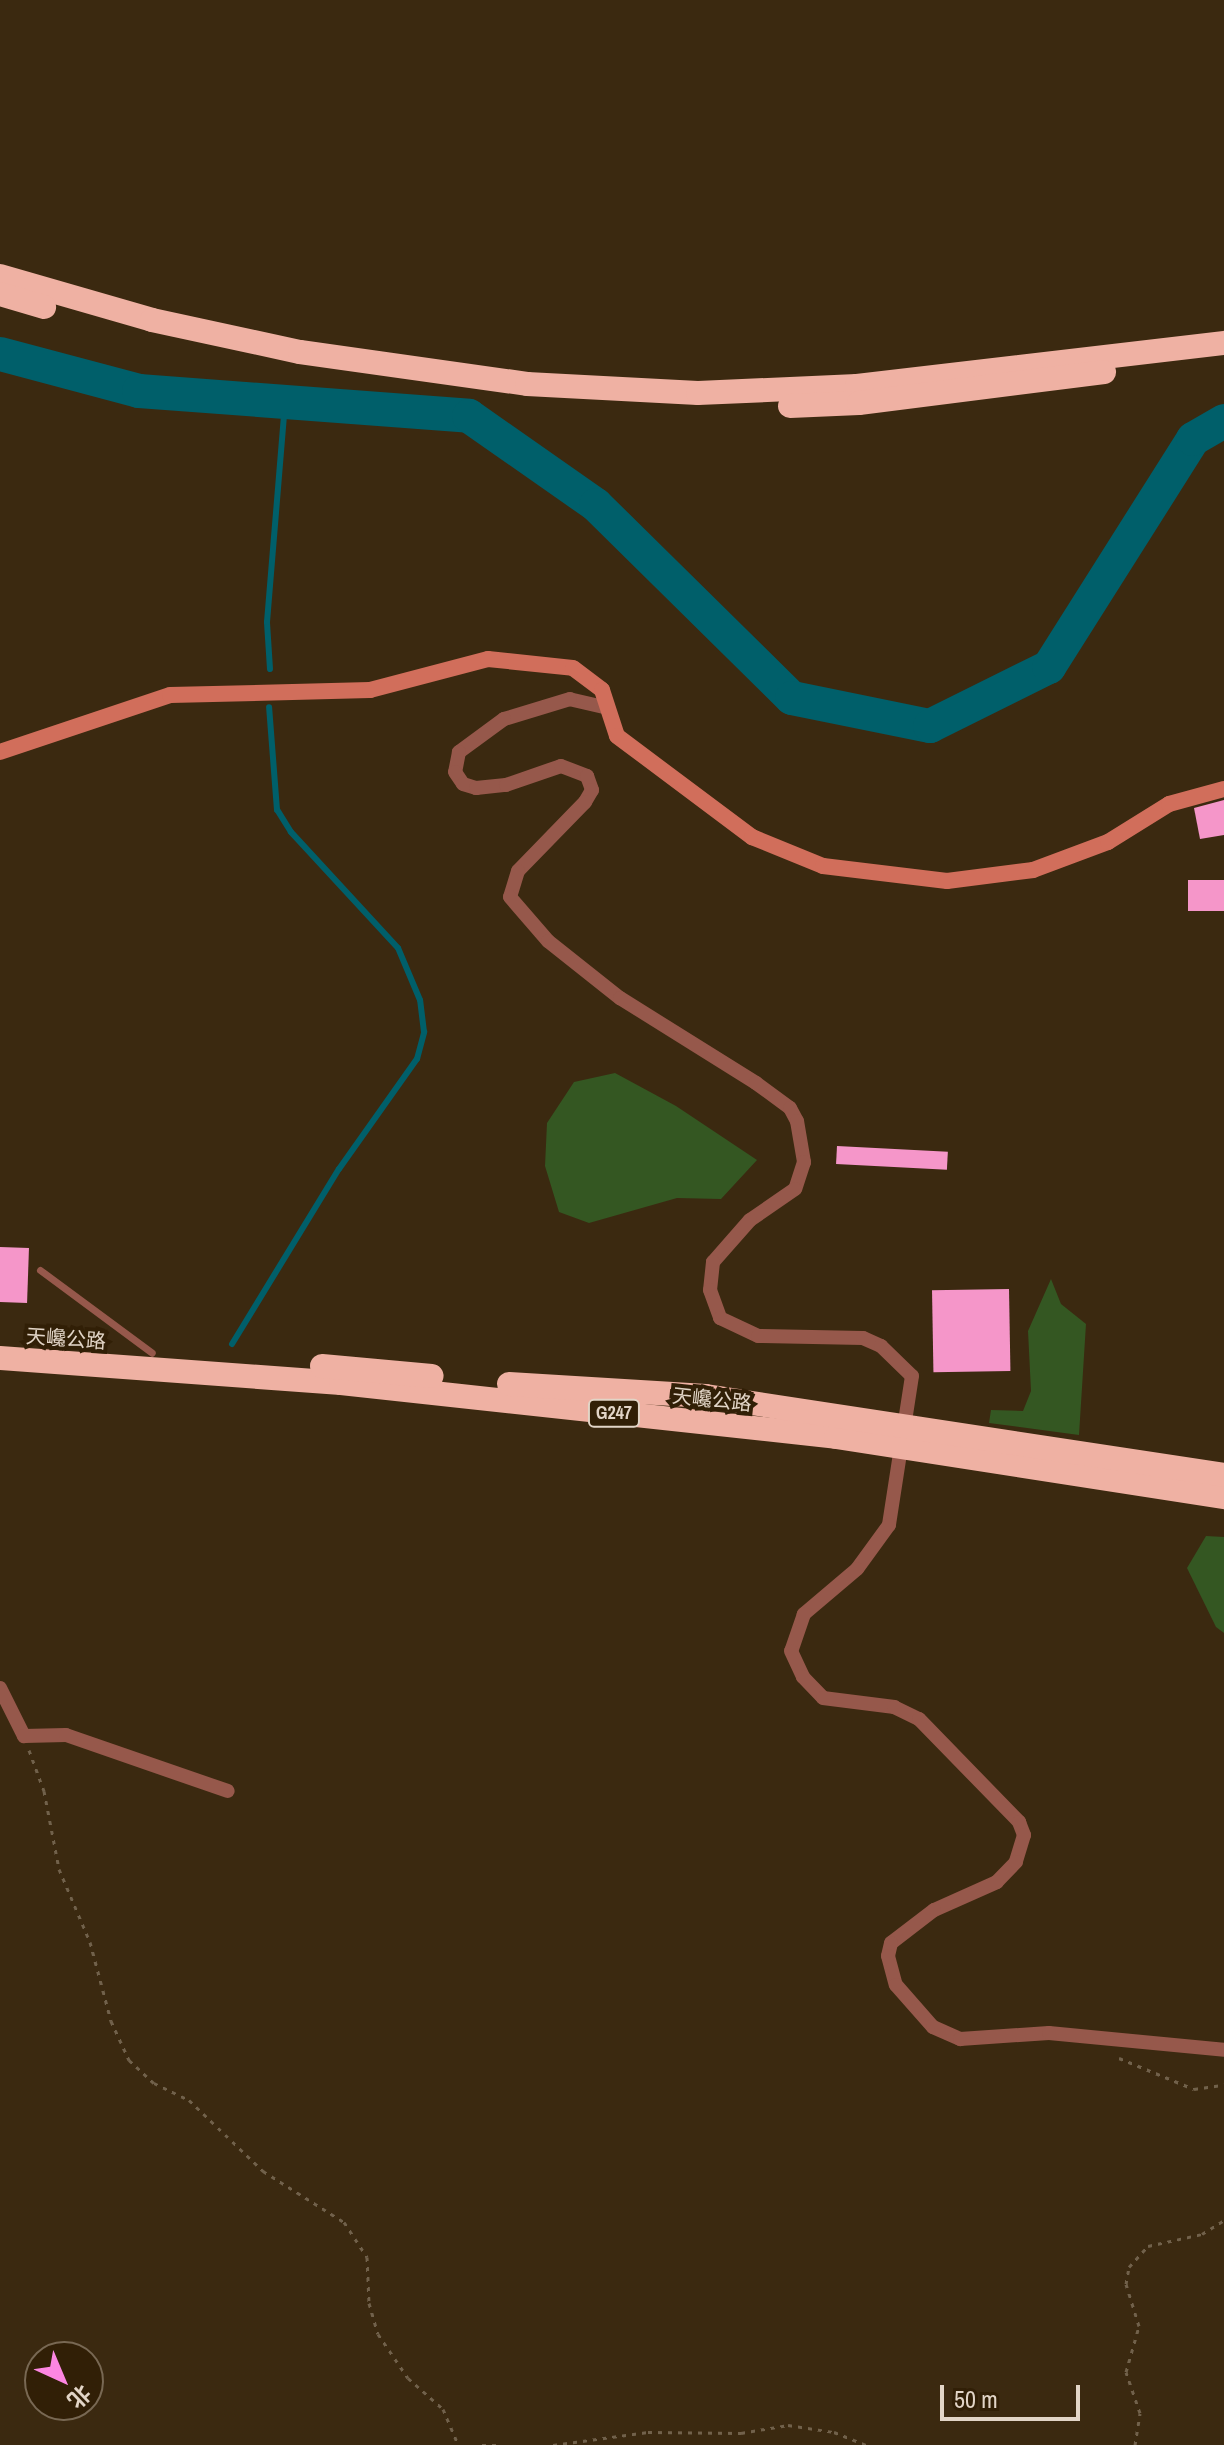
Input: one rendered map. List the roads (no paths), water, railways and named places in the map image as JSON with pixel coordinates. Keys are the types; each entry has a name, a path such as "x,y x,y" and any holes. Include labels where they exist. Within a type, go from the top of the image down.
{"highway":[{"path":"0,276 152,320 270,346 527,384 698,393 857,386 1115,362 1224,360"},
{"path":"0,294 222,353 372,381 526,400 697,410 859,403 1224,343"},
{"name":"天巉公路","path":"0,1346 152,1353 706,1396 1224,1475"},
{"name":"天巉公路","path":"0,1358 341,1383 821,1435 1224,1497"}],"street":[{"path":"0,752 170,695 370,690 488,659 573,668 602,690 617,736 752,837 823,866 947,881 1033,870 1108,842 1169,804 1224,789"},
{"path":"608,708 570,699 504,719 459,752 455,772 463,784 476,788 506,785 561,766 587,776 592,790 585,802 518,871 510,897 548,941 620,998 756,1083 790,1108 797,1121 804,1162 795,1189 750,1220 713,1262 710,1290 720,1318 758,1336 863,1338 881,1346 912,1376 889,1525 857,1569 804,1614 791,1651 803,1677 823,1698 894,1707 919,1719 1019,1822 1024,1835 1016,1862 997,1882 934,1910 891,1943 888,1956 896,1985 933,2027 960,2039 1085,2037 1224,2050"},
{"path":"0,1688 24,1736 66,1735 228,1791"}],"lane":[{"path":"40,1270 152,1353"}],"waterway":[{"path":"0,354 139,391 469,416 596,505 792,698 930,726 1049,667 1193,439 1224,421"},
{"path":"270,669 267,622 285,402"},
{"path":"232,1344 339,1169 417,1059 424,1032 420,1000 398,948 291,832 277,810 269,707"}]}
